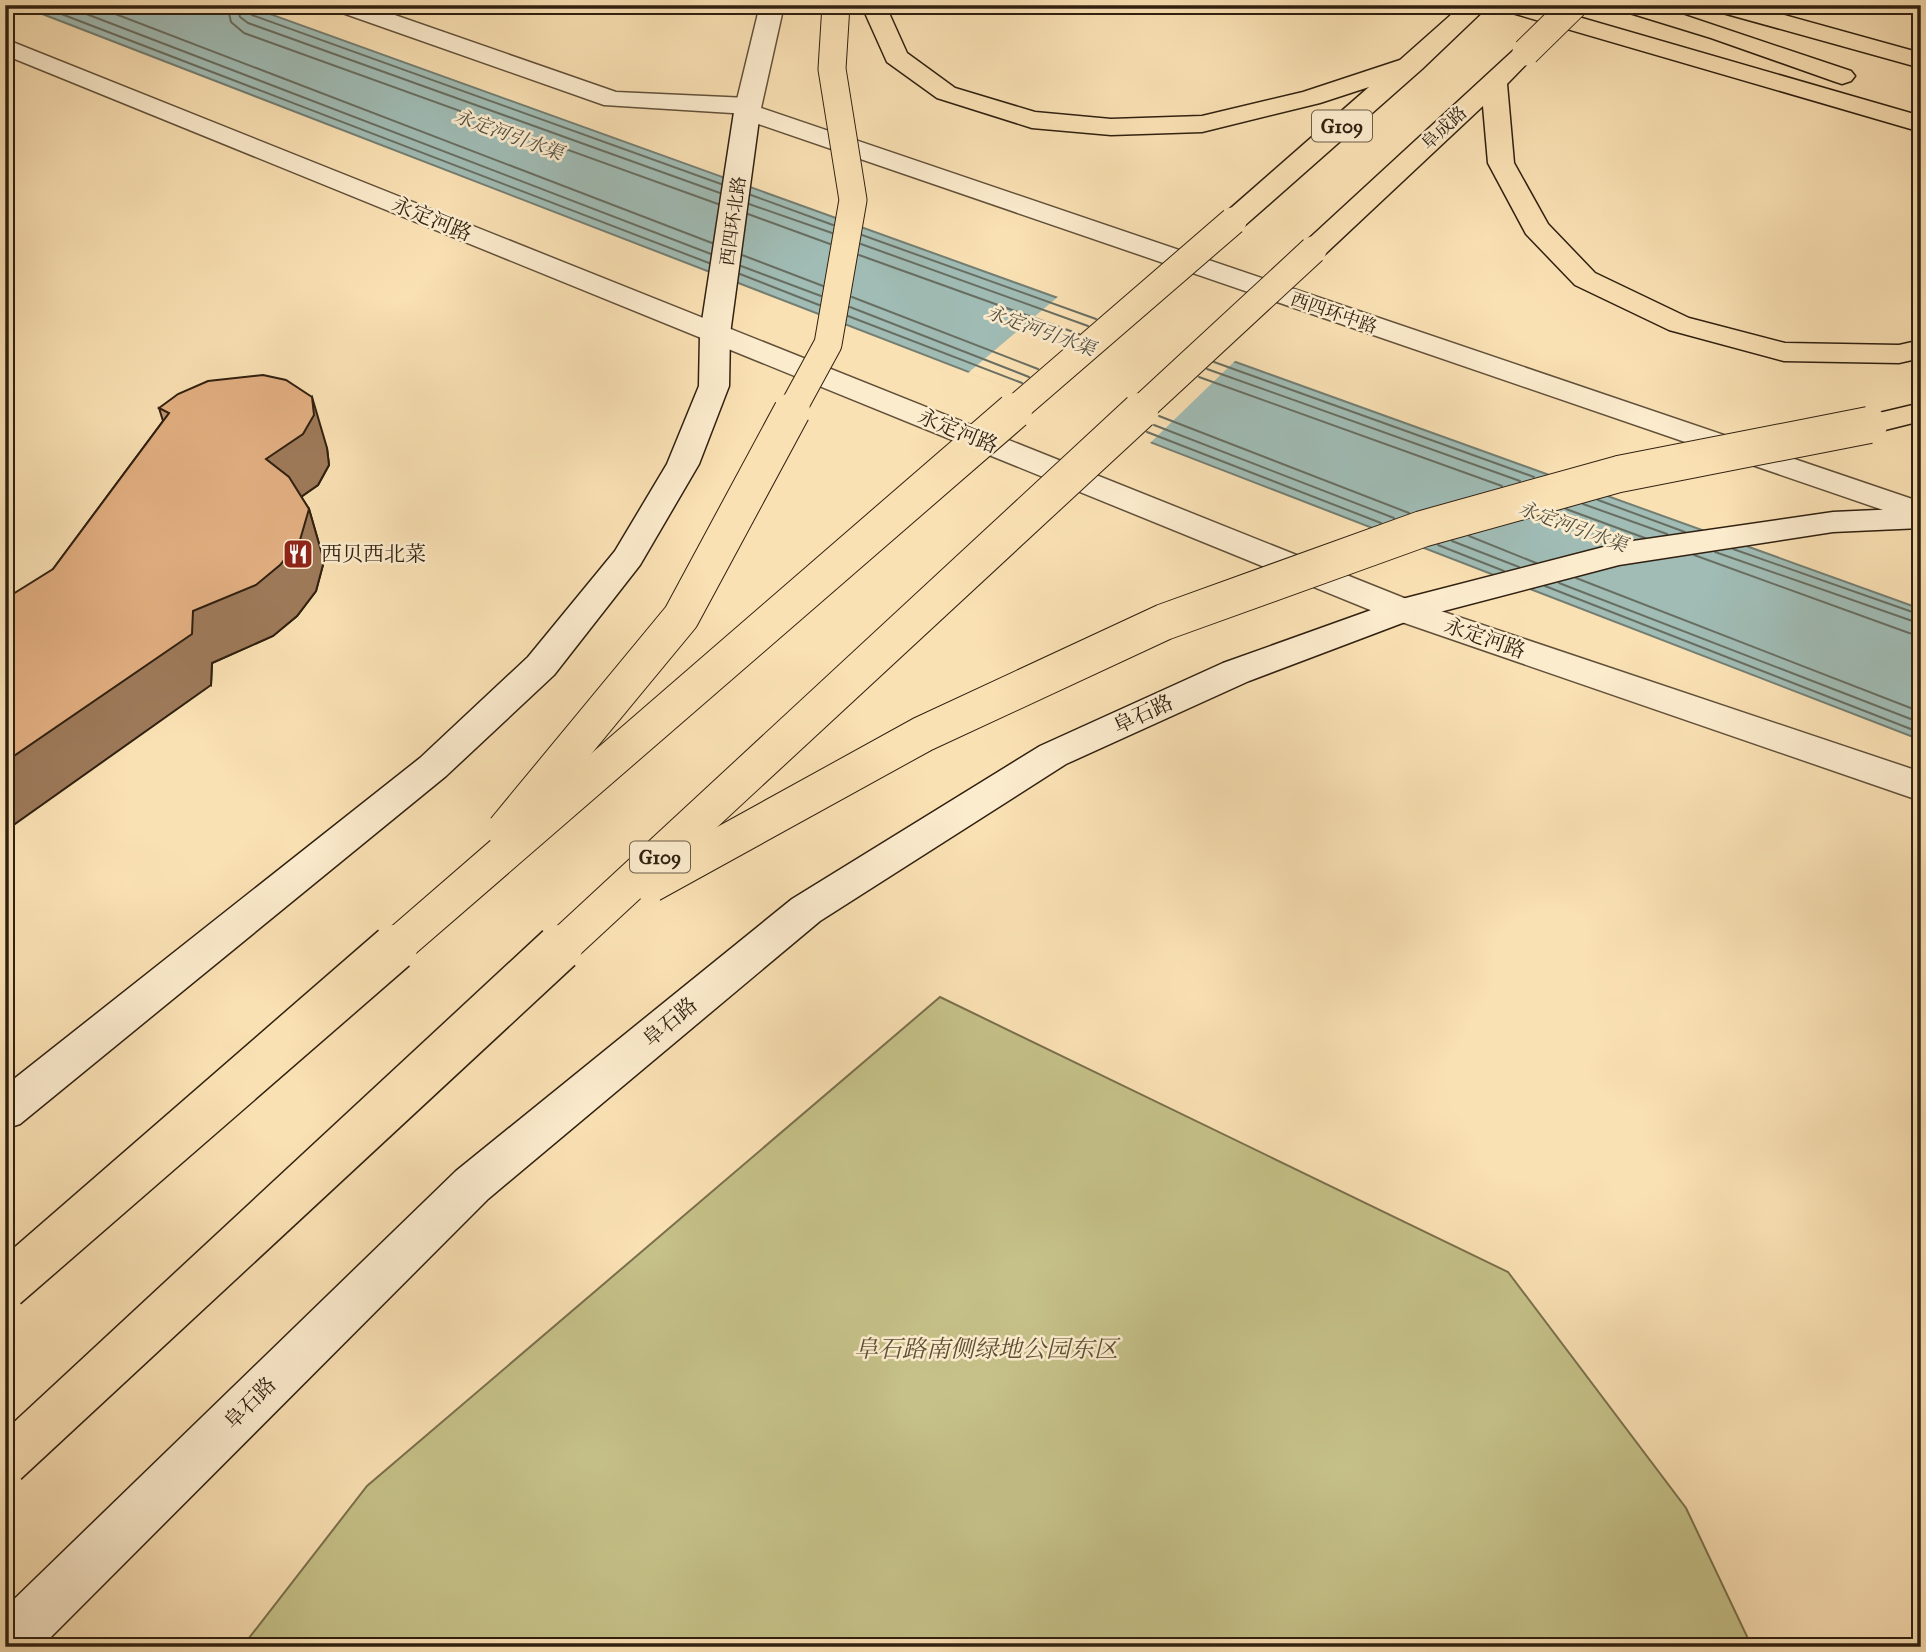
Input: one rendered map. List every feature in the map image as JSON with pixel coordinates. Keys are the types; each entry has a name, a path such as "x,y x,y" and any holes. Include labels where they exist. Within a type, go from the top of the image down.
{"highway":[{"path":"433,918 681,617 828,345 853,200 832,69 836,5"},
{"path":"883,5 877,13 896,57 947,93 1032,120 1111,127 1202,124 1311,98 1413,64"},
{"name":"G109","path":"5,1286 433,918 1413,64 1477,5"},
{"path":"1510,5 1921,124"},
{"name":"阜成路","path":"600,912 1574,5"},
{"path":"1628,5 1720,33 1921,107"},
{"path":"1720,5 1921,61"},
{"path":"1914,5 1921,7"},
{"path":"1494,82 1501,163 1536,228 1585,279 1679,324 1784,352 1899,354 1921,349"},
{"path":"600,912 923,734 1164,622 1422,529 1619,474 1921,415"},
{"name":"G109","path":"5,1462 600,912"}],"street":[{"path":"342,5 613,100 747,120"},
{"name":"西四环北路","path":"718,318 747,120 772,5"},
{"name":"永定河路","path":"5,46 718,318 1402,610 1870,767 1921,787"},
{"name":"西四环中路","path":"747,120 1921,516"},
{"path":"5,1111 433,767 541,666 628,557 683,464 714,386 718,318"},
{"name":"阜石路","path":"5,1645 472,1185 806,910 1053,755 1236,672 1402,610 1619,554 1833,522 1921,516"}],"green space":[{"name":"阜石路南侧绿地公园东区","path":"940,997 1508,1272 1686,1508 1752,1647 242,1647 367,1486"}],"water":[{"name":"永定河引水渠","path":"19,5 245,5 1921,609 1921,740"}],"pier":[{"path":"1060,295 1237,359 1149,444 968,373"}],"building":[{"path":"263,375 286,380 312,397 314,415 303,434 266,459 289,477 309,509 300,540 280,565 256,585 193,611 192,634 5,762 5,599 53,569 169,413 159,408 178,394 208,381"}],"place":[{"name":"西贝西北菜","path":"298,554"}]}
